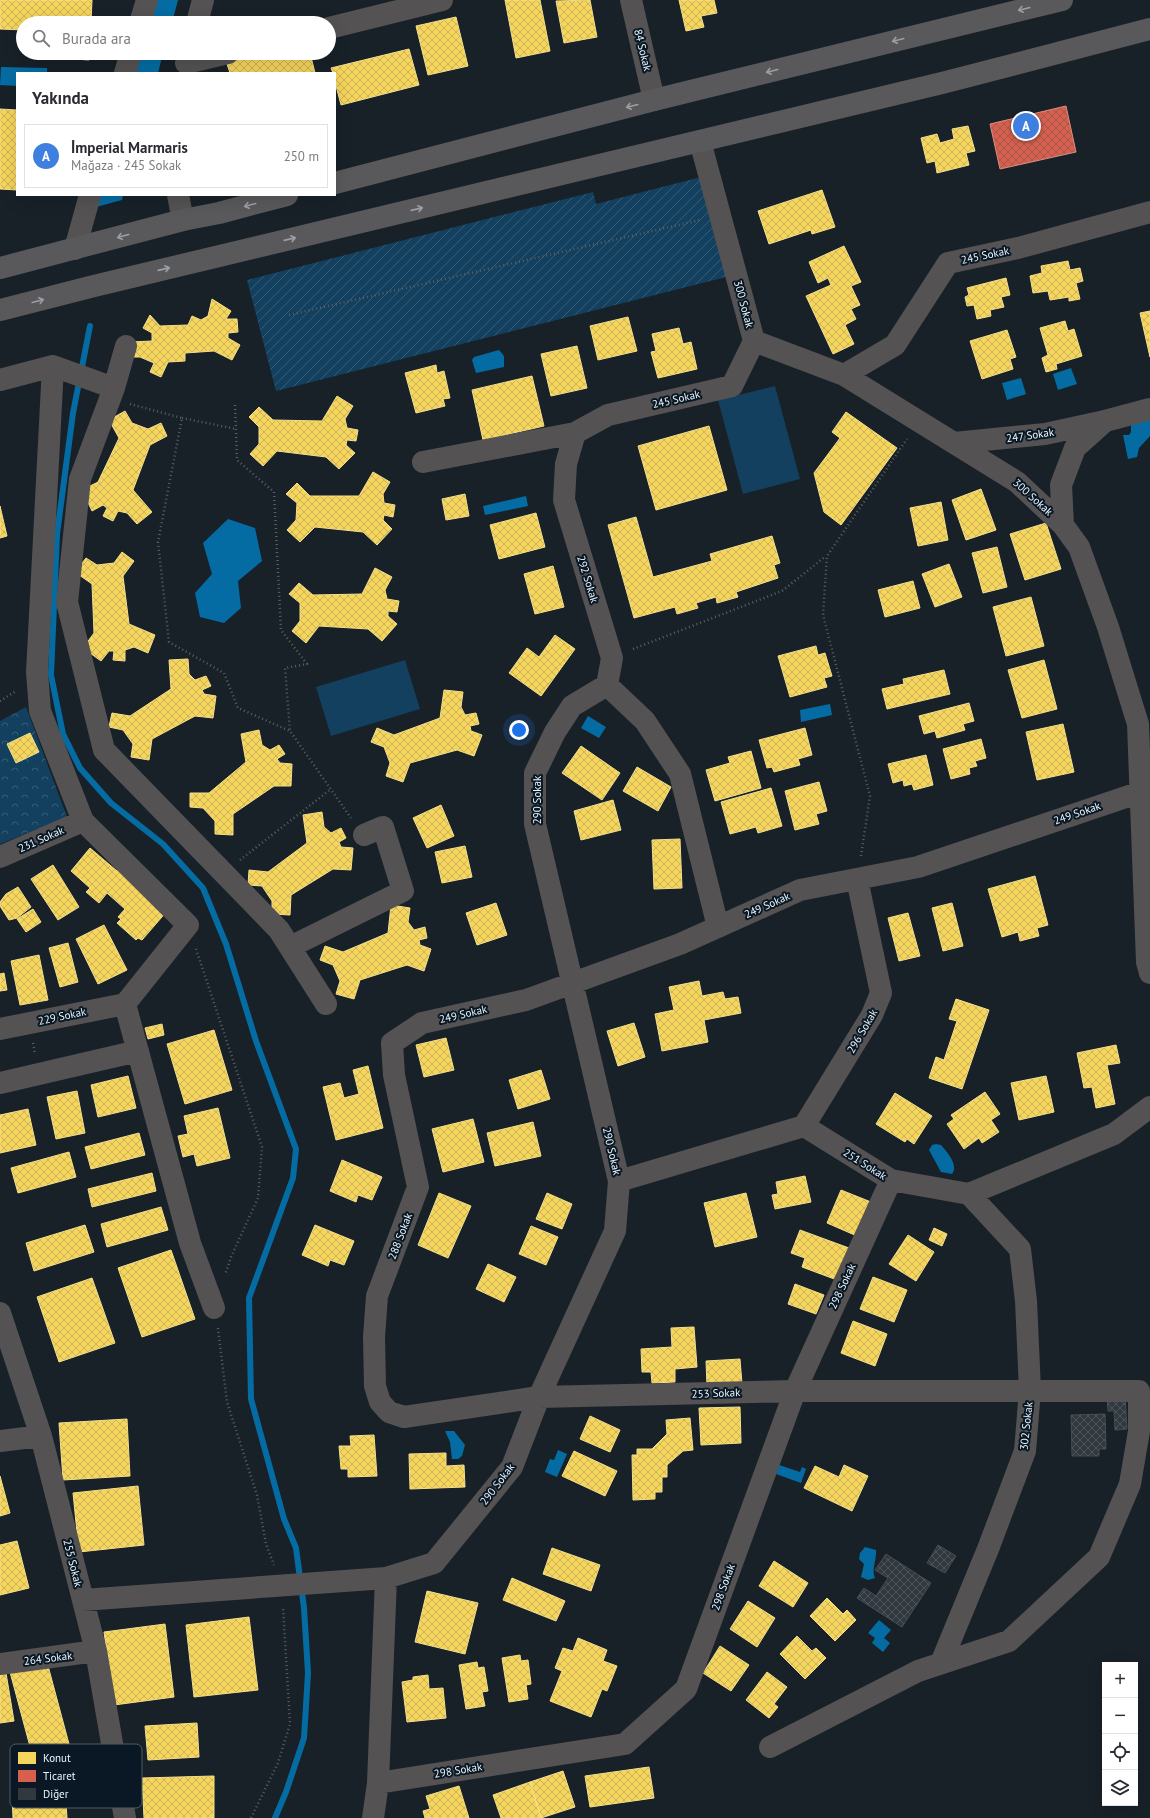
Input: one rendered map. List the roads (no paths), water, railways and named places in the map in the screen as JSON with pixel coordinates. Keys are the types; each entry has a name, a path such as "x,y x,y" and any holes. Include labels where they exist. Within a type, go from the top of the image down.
{"highway":[{"path":"336,183 654,100 1062,0"},
{"path":"0,310 94,286 942,83 1150,29"},
{"path":"0,268 183,220 283,196"}],"street":[{"path":"142,16 147,0"},
{"path":"199,16 204,0"},
{"path":"336,26 442,0"},
{"name":"84 Sokak","path":"631,0 654,100"},
{"path":"125,72 129,60"},
{"path":"185,63 198,60"},
{"name":"300 Sokak","path":"700,141 754,341 844,375 1017,482 1063,525 1079,547 1108,627 1138,724 1145,790 1147,962 1150,973"},
{"path":"75,249 90,196"},
{"path":"178,196 183,220"},
{"name":"245 Sokak","path":"844,375 895,345 948,263 1018,248 1150,212"},
{"name":"245 Sokak","path":"575,433 608,415 732,386 754,341"},
{"path":"126,346 112,393 80,479 68,602 104,750 279,930 326,1004"},
{"path":"0,380 60,369 93,381 112,393"},
{"path":"60,369 36,672 40,711 83,821 188,925 125,1004 190,1243 214,1308"},
{"name":"247 Sokak","path":"954,443 1045,434 1105,421 1150,409"},
{"name":"247 Sokak","path":"1063,525 1061,485 1075,448 1105,421"},
{"path":"423,462 575,433"},
{"name":"292 Sokak","path":"575,433 566,464 564,500 612,658 607,685"},
{"path":"607,685 645,721 680,774 718,927"},
{"name":"290 Sokak","path":"82,1600 386,1578 434,1563 512,1467 540,1398 615,1231 619,1181 536,824 536,773 555,732 572,706 607,685"},
{"name":"249 Sokak","path":"392,1042 422,1023 526,1000 680,944 800,890 918,867 1145,790"},
{"name":"231 Sokak","path":"0,857 83,821"},
{"path":"290,948 403,891 383,827 364,835"},
{"name":"296 Sokak","path":"804,1126 872,1015 881,993 857,879"},
{"name":"229 Sokak","path":"0,1029 125,1004"},
{"name":"288 Sokak","path":"392,1042 394,1075 418,1187 377,1296 374,1337 375,1386 380,1402 389,1412 404,1417"},
{"path":"0,1083 138,1051"},
{"path":"969,1194 1114,1134 1150,1107"},
{"path":"619,1181 804,1126"},
{"name":"251 Sokak","path":"804,1126 891,1180 969,1194"},
{"name":"298 Sokak","path":"378,1783 625,1744 686,1688 795,1391 891,1180"},
{"name":"302 Sokak","path":"941,1663 988,1549 1025,1451 1030,1390 1026,1301 1020,1249 969,1194"},
{"name":"255 Sokak","path":"0,1313 41,1436 96,1652 112,1744"},
{"name":"253 Sokak","path":"404,1417 540,1398 795,1391 1139,1391 1139,1431 1130,1484 1099,1557 1010,1640 941,1663"},
{"path":"0,1441 41,1436"},
{"path":"373,1818 378,1783 386,1578"},
{"name":"264 Sokak","path":"0,1664 96,1652"},
{"path":"770,1747 918,1670 941,1663"},
{"name":"255 Sokak","path":"123,1808 125,1818"}],"waterway":[{"path":"90,326 73,413 57,534 51,675 63,734 80,768 111,803 163,844 203,888 226,944 256,1041 296,1149 293,1178 249,1298 251,1399 284,1519 296,1548 304,1608 308,1673 304,1738 286,1792 275,1818"}],"place":[{"name":"İmperial Marmaris","path":"1026,126"}]}
